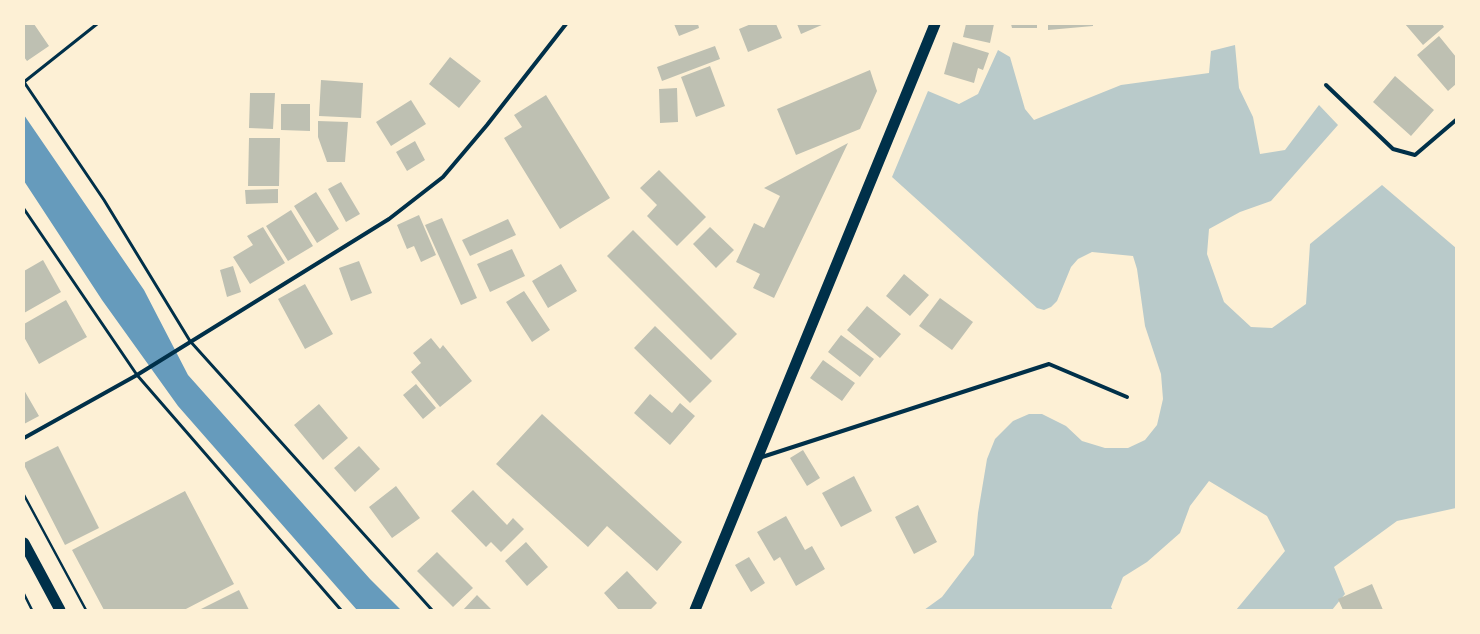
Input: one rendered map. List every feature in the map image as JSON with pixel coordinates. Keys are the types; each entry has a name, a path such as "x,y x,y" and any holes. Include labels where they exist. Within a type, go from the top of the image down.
{"highway":[{"path":"695,610 935,24"},
{"path":"24,543 60,610"}],"street":[{"path":"24,438 137,375 389,219 443,176 488,125 566,24"},
{"path":"1326,85 1393,149 1415,155 1456,120"},
{"path":"757,458 1048,364 1127,397"}],"lane":[{"path":"97,24 24,82 104,200 190,341 432,610"},
{"path":"24,209 137,375 341,610"}],"path":[{"path":"24,495 86,610"},
{"path":"24,594 32,610"}],"shaded area":[{"path":"1235,45 1239,88 1253,117 1260,154 1285,150 1319,105 1338,125 1271,201 1240,212 1209,229 1207,254 1224,302 1251,327 1272,328 1306,304 1310,244 1382,185 1456,248 1456,508 1397,521 1334,567 1345,594 1332,610 1236,610 1285,551 1267,516 1209,481 1190,506 1180,533 1147,562 1123,577 1111,607 1113,610 924,610 942,597 974,555 978,513 987,459 995,439 1013,421 1029,414 1042,414 1066,426 1082,441 1105,448 1128,448 1145,440 1157,425 1163,399 1161,374 1145,326 1137,269 1133,256 1092,252 1078,259 1071,267 1057,301 1051,307 1044,310 1037,308 892,177 928,91 959,104 978,94 998,50 1010,57 1025,109 1034,120 1121,85 1209,73 1211,51"}],"water":[{"path":"24,115 144,290 188,375 370,579 401,610 357,610 178,406 102,300 24,181"}],"building":[{"path":"24,24 34,24 49,46 27,61 24,57"},
{"path":"674,24 698,24 699,28 679,36"},
{"path":"751,24 776,24 782,38 748,52 739,29"},
{"path":"797,24 824,24 801,34"},
{"path":"966,24 994,24 990,43 963,37"},
{"path":"1011,24 1037,24 1037,28 1012,28"},
{"path":"1048,24 1093,24 1093,26 1048,30"},
{"path":"1405,24 1442,24 1444,27 1423,45"},
{"path":"1439,36 1456,57 1456,84 1448,91 1417,55"},
{"path":"953,42 989,53 983,70 978,68 974,83 944,74"},
{"path":"715,46 720,59 662,81 657,67"},
{"path":"450,57 481,81 459,108 429,84"},
{"path":"710,66 725,106 696,117 681,77"},
{"path":"870,70 877,91 860,129 796,155 777,109"},
{"path":"1395,76 1434,110 1411,136 1373,102"},
{"path":"321,80 363,83 361,118 319,116"},
{"path":"677,88 678,122 660,123 659,89"},
{"path":"250,93 275,93 273,129 249,128"},
{"path":"546,95 610,198 560,229 504,138 522,127 514,115"},
{"path":"411,100 426,124 391,146 376,122"},
{"path":"281,104 310,104 310,131 281,130"},
{"path":"318,121 348,122 345,162 327,162 318,137"},
{"path":"249,138 280,138 279,186 248,186"},
{"path":"415,141 425,160 407,171 396,152"},
{"path":"848,143 774,298 753,288 760,274 736,262 754,223 764,228 780,196 764,188"},
{"path":"659,170 706,217 677,246 647,216 657,205 640,188"},
{"path":"341,182 360,214 346,222 328,189"},
{"path":"278,189 278,203 246,204 245,190"},
{"path":"316,192 339,229 317,243 294,206"},
{"path":"291,210 313,246 288,261 266,226"},
{"path":"419,215 436,255 421,262 414,246 407,249 397,225"},
{"path":"442,218 477,298 461,305 425,225"},
{"path":"508,219 516,235 470,256 462,240"},
{"path":"263,227 285,263 250,284 233,257 253,245 247,236"},
{"path":"710,227 734,250 716,268 693,244"},
{"path":"633,230 737,334 711,360 607,256"},
{"path":"512,249 525,276 490,292 477,264"},
{"path":"43,260 61,292 24,313 24,271"},
{"path":"359,261 372,293 351,301 339,268"},
{"path":"561,264 577,291 548,308 532,281"},
{"path":"233,266 241,292 227,297 220,270"},
{"path":"904,274 929,295 910,316 886,296"},
{"path":"305,284 333,334 305,349 278,299"},
{"path":"524,291 550,330 532,342 506,302"},
{"path":"940,298 973,322 952,350 919,326"},
{"path":"66,300 87,337 39,364 24,337 24,324"},
{"path":"867,306 901,334 880,358 847,330"},
{"path":"655,326 712,381 690,403 634,348"},
{"path":"841,335 874,359 860,377 828,352"},
{"path":"431,338 440,349 443,345 472,381 440,407 411,372 421,363 413,353"},
{"path":"823,360 855,383 842,401 810,378"},
{"path":"416,384 436,408 423,419 403,395"},
{"path":"24,390 39,416 24,424"},
{"path":"650,394 672,413 680,403 695,416 670,445 634,413"},
{"path":"319,404 348,438 323,460 294,425"},
{"path":"542,414 682,542 657,571 607,526 588,547 496,464"},
{"path":"58,446 99,528 65,545 24,465 24,463"},
{"path":"359,446 380,469 355,492 334,468"},
{"path":"803,450 820,478 807,486 790,458"},
{"path":"854,476 872,511 841,527 822,493"},
{"path":"396,486 420,518 392,538 369,507"},
{"path":"473,490 507,525 513,518 524,529 501,552 491,542 486,547 451,511"},
{"path":"185,491 234,584 184,610 104,610 72,550"},
{"path":"918,505 937,542 914,554 895,517"},
{"path":"786,516 805,550 812,546 825,569 796,586 780,557 774,561 757,532"},
{"path":"526,542 548,567 527,586 505,561"},
{"path":"437,552 473,588 453,607 417,571"},
{"path":"749,557 765,583 751,592 735,565"},
{"path":"627,571 657,603 650,610 619,610 604,593"},
{"path":"1372,584 1383,610 1343,610 1338,599"},
{"path":"239,590 249,610 199,610"},
{"path":"477,595 492,610 463,610"}]}
